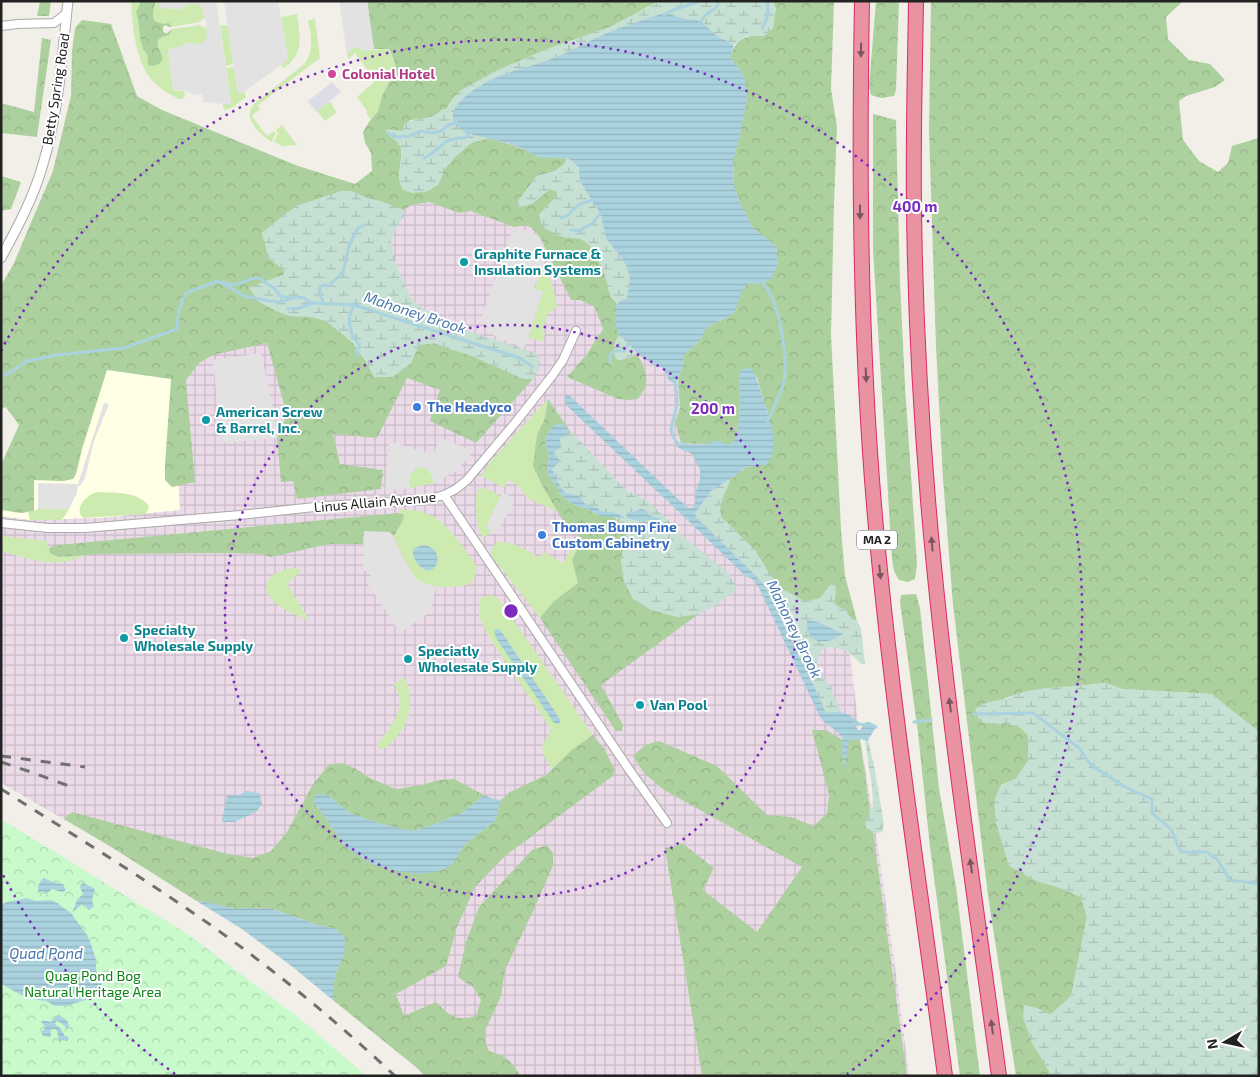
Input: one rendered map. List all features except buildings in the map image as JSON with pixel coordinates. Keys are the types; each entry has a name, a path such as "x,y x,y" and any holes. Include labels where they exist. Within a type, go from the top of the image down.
{"highway":[{"name":"MA 2","path":"862,1 861,258 866,383 874,504 891,672 945,1076"},
{"path":"916,1 914,210 919,361 928,500 946,674 998,1076"}],"street":[{"name":"Betty Spring Road","path":"1,258 34,191 45,157 56,103 68,1"},
{"path":"1,26 54,23 67,13"},
{"path":"444,496 456,490 467,480 515,424 556,370 576,331"},
{"name":"Linus Allain Avenue","path":"1,523 48,528 85,528 234,516 324,506 426,500 444,496 667,823"}],"shaded area":[{"path":"159,1 216,1 231,104 204,103 202,94 195,95 182,90 173,90 168,50 187,43 203,43 207,37 206,23 202,7 197,4 189,4 180,9 161,8"},
{"path":"224,1 278,1 288,60 244,92 238,93"},
{"path":"339,1 367,1 374,49 363,51 357,47 347,54"},
{"path":"610,1 831,89 826,448 860,739 873,814 909,1076 425,1076 294,968 242,929 108,845 1,783 1,470 52,341 1,286 14,263 53,171 71,96 387,194"},
{"path":"332,82 341,92 316,112 308,101"},
{"path":"514,227 539,236 548,254 534,287 536,290 543,292 524,348 487,331 482,315"},
{"path":"170,325 180,510 100,518 30,520 1,516 1,470 52,341"},
{"path":"261,353 274,413 277,438 221,443 213,360"},
{"path":"104,403 109,404 94,441 85,478 80,486 78,485 77,493 69,509 38,509 38,483 78,484"},
{"path":"440,438 474,451 456,471 434,483 430,472 425,468 419,467 412,471 410,488 385,491 389,441 431,454 432,451 434,452"},
{"path":"502,492 512,498 513,504 496,534 486,528"},
{"path":"364,531 389,532 392,534 402,556 416,579 436,586 430,612 400,633 366,581 371,576 368,571 363,571"}],"green space":[{"path":"40,1 51,1 49,16 37,16"},
{"path":"131,1 141,1 137,15 140,37 143,49 147,54 148,65 162,54 157,47 158,40 169,35 172,29 200,25 207,28 207,37 203,43 187,43 168,50 173,90 184,91 183,99 179,99 161,89 151,79 145,69 140,59 134,36"},
{"path":"141,1 156,1 153,14 154,20 161,23 169,23 172,27 165,25 163,27 165,33 172,30 169,35 158,40 163,59 159,64 153,66 148,65 147,54 143,49 140,38 136,12"},
{"path":"156,1 159,1 161,8 180,9 189,4 197,4 202,7 205,18 200,22 172,27 167,23 156,22 152,15"},
{"path":"367,1 659,1 610,27 550,48 498,70 454,97 446,109 431,117 410,120 402,132 389,136 397,141 400,146 399,180 438,185 446,167 456,156 471,143 489,138 524,149 539,157 567,159 555,171 537,176 518,201 519,207 533,203 550,189 558,192 555,198 539,215 545,228 566,238 579,238 587,243 595,252 611,297 617,304 616,320 619,335 614,347 616,359 620,360 637,355 645,371 645,388 638,399 618,399 567,377 587,354 603,329 595,307 580,300 571,300 539,236 532,228 525,225 514,227 471,211 459,213 429,202 411,205 404,210 351,191 299,205 262,233 269,258 285,271 283,275 249,288 288,316 312,317 326,321 352,342 367,363 374,377 411,363 419,345 433,343 472,356 524,379 533,379 476,443 430,421 440,390 407,378 377,438 333,434 340,464 383,470 381,489 297,499 293,481 281,482 277,438 287,415 267,343 213,355 199,363 186,380 195,482 172,487 165,480 171,379 107,370 73,479 63,481 34,480 34,511 21,513 1,510 1,465 19,425 6,407 1,409 1,286 14,263 53,171 71,96 72,51 75,28 82,20 111,24 137,96 162,110 298,166 355,184 372,171 371,153 365,143 363,132 378,111 382,96 396,69 389,49 374,49"},
{"path":"660,1 772,1 776,9 773,28 764,36 747,36 734,45 716,35 701,21 489,138 471,143 446,167 438,185 426,192 412,193 403,190 399,178 401,149 397,142 386,132 388,129 402,131 405,123 434,116 446,109 461,90 498,70 550,48 610,27"},
{"path":"772,1 834,1 831,89 837,127 831,335 845,576 857,621 852,619 834,603 836,592 830,586 820,599 811,600 802,600 784,590 772,578 733,528 721,517 720,502 730,482 729,480 746,468 758,466 768,413 757,377 740,371 739,424 735,439 730,445 681,443 675,422 680,408 678,378 684,363 683,356 700,340 704,330 734,313 743,288 750,283 759,284 778,266 776,246 753,228 739,201 734,185 733,160 747,99 745,80 730,57 736,45 742,39 764,35 776,9"},
{"path":"876,1 899,1 896,90 894,96 881,98 871,95 869,86"},
{"path":"931,1 1183,1 1166,17 1168,39 1189,60 1210,64 1225,80 1215,87 1186,96 1179,101 1183,140 1199,161 1218,172 1228,163 1232,146 1259,138 1259,732 1211,694 1122,689 1105,683 1025,692 1005,698 982,722 1017,725 1028,734 1028,761 1016,779 1001,785 1063,889 1081,897 1087,917 1071,997 1050,1015 1039,1009 1024,1005 1046,1066 1052,1076 1016,1076 988,896 953,605 943,479 936,347 929,129"},
{"path":"297,14 300,44 291,62 283,68 281,65 288,59 281,17"},
{"path":"315,19 320,58 258,105 260,109 252,116 267,136 274,131 276,133 272,142 253,125 250,114 251,108 307,60 311,49 308,20"},
{"path":"220,26 228,26 233,64 226,66"},
{"path":"42,38 51,40 37,137 1,133 1,103 34,112"},
{"path":"354,47 368,50 388,49 394,60 396,69 382,96 378,111 371,120 357,97 374,82 374,79 355,53 348,59 347,54"},
{"path":"234,67 238,93 244,92 246,97 233,107 225,110 223,104 231,103 226,68"},
{"path":"328,102 332,103 336,113 325,121 317,111"},
{"path":"873,114 896,120 900,282 917,564 915,579 908,582 899,580 894,571 892,559 873,249"},
{"path":"282,125 297,145 283,146 274,142 278,133 276,130"},
{"path":"567,159 571,160 579,168 580,181 601,216 615,251 626,264 630,277 627,299 617,304 609,292 606,277 599,260 589,245 582,239 557,235 541,223 539,215 555,198 557,192 550,189 532,203 520,207 518,201 537,176 555,171"},
{"path":"1,176 21,182 11,209 1,211"},
{"path":"341,191 351,191 404,210 403,218 396,228 391,242 393,254 411,298 422,308 468,331 536,353 540,363 533,379 524,379 472,356 434,343 419,345 411,363 393,377 374,377 367,363 352,342 326,321 312,317 288,316 259,302 249,288 283,275 285,271 269,258 262,233 299,205"},
{"path":"542,270 548,273 557,306 548,314 542,331 545,333 542,342 528,337 543,292 534,289"},
{"path":"619,335 638,354 620,360 616,359 614,347"},
{"path":"548,399 545,418 537,436 533,466 558,512 527,498 518,485 508,480 504,488 481,476 492,460"},
{"path":"548,399 568,428 561,424 545,444 548,449 549,458 547,471 560,494 574,505 586,508 600,516 612,516 625,526 626,538 621,560 624,581 633,598 677,617 699,614 601,685 623,725 622,731 616,731 540,618 553,602 578,583 572,560 578,547 579,536 570,530 560,516 533,466 537,435 545,418"},
{"path":"561,424 568,428 626,490 646,500 684,537 726,571 734,582 736,590 718,604 699,614 677,617 651,610 633,599 624,581 621,560 626,538 625,526 612,516 596,514 586,508 574,505 560,494 547,470 549,458 548,449 545,444 546,437 551,428"},
{"path":"419,467 426,468 430,472 434,483 410,488 410,476"},
{"path":"729,480 721,503 721,517 755,550 772,578 784,590 802,600 820,598 830,585 835,585 834,603 838,607 846,609 848,615 857,621 861,628 865,664 861,664 855,657 834,647 821,650 817,660 819,670 831,686 841,712 825,712 765,586 694,513 712,490"},
{"path":"484,488 500,497 486,528 491,531 483,538 477,521 476,503 477,491"},
{"path":"98,492 133,495 149,506 146,514 83,518 80,514 80,506 86,498"},
{"path":"38,509 69,509 60,520 30,520 28,512"},
{"path":"401,509 425,513 434,517 448,529 461,543 477,567 472,581 463,586 450,587 429,585 415,578 394,536 404,515 399,513"},
{"path":"399,513 404,515 403,520 394,536 392,534 364,531 363,544 329,544 271,557 261,554 230,553 102,554 59,557 50,553 49,548 58,545"},
{"path":"1,536 47,541 50,553 59,557 86,555 59,562 34,560 1,551"},
{"path":"579,536 578,547 572,560 578,583 553,602 540,618 491,555 492,548 497,542 513,544 540,558 544,552 563,563"},
{"path":"294,568 301,570 301,572 289,581 288,585 309,620 278,605 267,592 266,585 272,576 281,571"},
{"path":"916,594 920,608 939,788 956,887 980,1076 960,1076 900,602 901,595"},
{"path":"491,595 498,598 593,735 573,749 552,769 543,755 542,747 551,729 490,639 479,617 479,601 482,597"},
{"path":"404,677 410,701 408,717 395,739 386,747 379,749 377,745 392,724 399,709 400,701 394,684"},
{"path":"1105,683 1122,689 1211,694 1259,732 1259,1076 1052,1076 1032,1043 1023,1017 1024,1005 1039,1009 1050,1015 1071,996 1087,917 1081,897 1063,889 1036,881 1009,866 996,823 994,801 1001,785 1016,779 1028,761 1028,735 1017,725 982,722 975,709 986,703 1027,691"},
{"path":"812,730 826,730 843,740 842,752 849,740 860,739 907,1076 702,1076 665,848 682,843 714,868 703,890 757,932 802,867 664,790 644,773 633,756 645,745 659,741 717,766 767,815 791,817 814,826 827,813 829,795"},
{"path":"593,735 604,749 615,770 613,776 505,856 475,887 457,927 446,966 396,994 404,1016 436,1002 458,1018 476,1016 481,1000 474,988 458,977 466,942 479,907 532,850 547,845 553,853 553,866 505,970 501,996 486,1029 485,1041 489,1051 508,1059 520,1076 425,1076 334,1001 334,983 336,972 344,955 345,938 336,929 318,925 273,909 236,909 195,900 64,819 72,812 228,854 253,858 271,851 287,832 312,786 329,764 343,763 372,779 396,789 439,780 454,779 484,795 462,813 412,831 381,824 350,813 327,795 314,803 345,847 451,866 465,844 495,821 501,800 510,792 546,775 573,749"},
{"path":"865,741 868,741 874,765 884,825 882,832 876,833 866,828 865,823 873,805"},
{"name":"Quag Pond Bog Natural Heritage Area","path":"1,819 189,935 299,1018 366,1076 1,1076"}],"water":[{"path":"664,13 701,21 716,35 734,45 730,57 745,80 747,99 733,160 734,185 739,201 753,228 776,246 778,266 770,280 759,284 750,283 743,288 734,313 705,330 700,340 683,356 684,363 676,384 669,381 664,368 655,366 638,354 619,335 616,328 615,313 617,304 627,299 630,277 626,264 606,238 601,215 580,181 579,168 567,159 539,157 501,141 468,133 455,123 453,116 455,109 466,96 495,78 550,59 604,34"},
{"path":"746,368 752,369 754,373 769,417 774,439 772,455 766,465 746,467 712,490 695,513 696,517 765,586 825,712 841,712 852,716 858,722 856,727 858,730 866,722 876,725 868,741 860,739 849,740 844,771 843,740 841,735 820,717 759,588 752,579 744,575 566,405 564,399 567,395 570,396 677,498 689,508 692,508 696,502 695,494 700,479 700,470 692,454 676,446 675,443 703,445 720,441 730,445 735,439 739,424 740,371"},
{"path":"561,424 568,428 568,433 560,438 561,447 554,452 559,459 558,463 552,469 561,488 566,493 579,496 585,504 598,508 600,511 616,513 625,518 600,516 586,508 574,505 560,494 547,470 549,458 548,449 545,444 546,437 551,428"},
{"path":"641,509 646,510 650,515 661,520 655,522 627,518 626,514"},
{"path":"422,545 430,547 435,551 437,557 437,563 430,570 424,570 418,564 413,553 413,549"},
{"path":"807,620 818,622 843,634 830,640 818,641 810,635 807,629"},
{"path":"499,629 503,634 560,719 559,724 554,723 496,638 494,631"},
{"path":"247,791 260,794 262,804 257,811 234,822 223,822 227,796 239,795"},
{"path":"315,794 327,795 350,813 381,824 412,831 462,813 484,795 501,800 495,821 465,844 451,866 437,872 420,874 374,865 345,847 314,803"},
{"path":"44,878 63,884 65,891 52,889 46,894 43,891 38,893 39,883"},
{"path":"82,883 95,889 92,900 94,907 88,910 86,906 81,905 72,913 77,900 83,894 80,887"},
{"name":"Quad Pond","path":"26,898 37,901 51,900 57,903 71,913 87,935 96,960 96,970 102,987 94,997 65,1006 55,1006 46,1001 25,997 1,983 1,905"},
{"path":"195,900 236,909 273,909 318,925 336,929 345,938 344,955 336,972 334,983 334,1001 242,929"},
{"path":"59,1015 69,1024 68,1029 61,1023 55,1022 69,1039 67,1041 59,1041 55,1029 52,1029 50,1032 50,1037 43,1036 41,1031 45,1027 41,1021 53,1021"}],"waterway":[{"path":"664,15 700,1"},
{"path":"699,24 716,7 719,1"},
{"path":"762,28 768,15 767,1"},
{"path":"388,133 392,136 400,137 407,137 421,131 433,133 441,131 457,122"},
{"path":"424,158 447,141 468,136 466,130"},
{"path":"561,218 567,216 579,205 594,200"},
{"path":"571,230 579,231 593,223 603,211"},
{"path":"324,304 320,295 320,287 323,285 329,286 343,272 349,246 358,228 362,226"},
{"path":"223,282 235,285 259,278 274,288 281,297 288,297"},
{"path":"761,280 771,295 778,316 785,362 783,386 767,421"},
{"name":"Mahoney Brook","path":"1,376 27,361 57,355 124,348 177,329 179,309 186,293 218,281 244,296 269,301 280,302 296,297 304,298 312,303 354,305 520,358 533,367"},
{"path":"288,309 300,308 312,303"},
{"path":"354,305 350,316 350,328 360,347 356,350 358,355"},
{"path":"610,362 610,355 615,351 624,351 627,345 632,344"},
{"path":"675,380 677,400 671,428 674,439 679,445"},
{"name":"Mahoney Brook","path":"973,714 1033,713 1079,748 1091,765 1123,786 1152,799 1152,813 1171,829 1181,852 1206,852 1217,859 1230,880 1259,884"},
{"name":"Mahoney Brook","path":"914,722 931,720"},
{"name":"Mahoney Brook","path":"854,723 876,727"}],"railway":[{"path":"1,756 85,767"},
{"path":"1,762 69,786"},
{"path":"1,789 136,874 264,964 318,1007 395,1076"}],"place":[{"name":"Colonial Hotel","path":"332,74"},
{"name":"Graphite Furnace & Insulation Systems","path":"464,262"},
{"name":"The Headyco","path":"417,407"},
{"name":"American Screw & Barrel, Inc.","path":"206,420"},
{"name":"Thomas Bump Fine Custom Cabinetry","path":"542,535"},
{"name":"Specialty Wholesale Supply","path":"124,638"},
{"name":"Speciatly Wholesale Supply","path":"408,659"},
{"name":"Van Pool","path":"640,705"}]}
